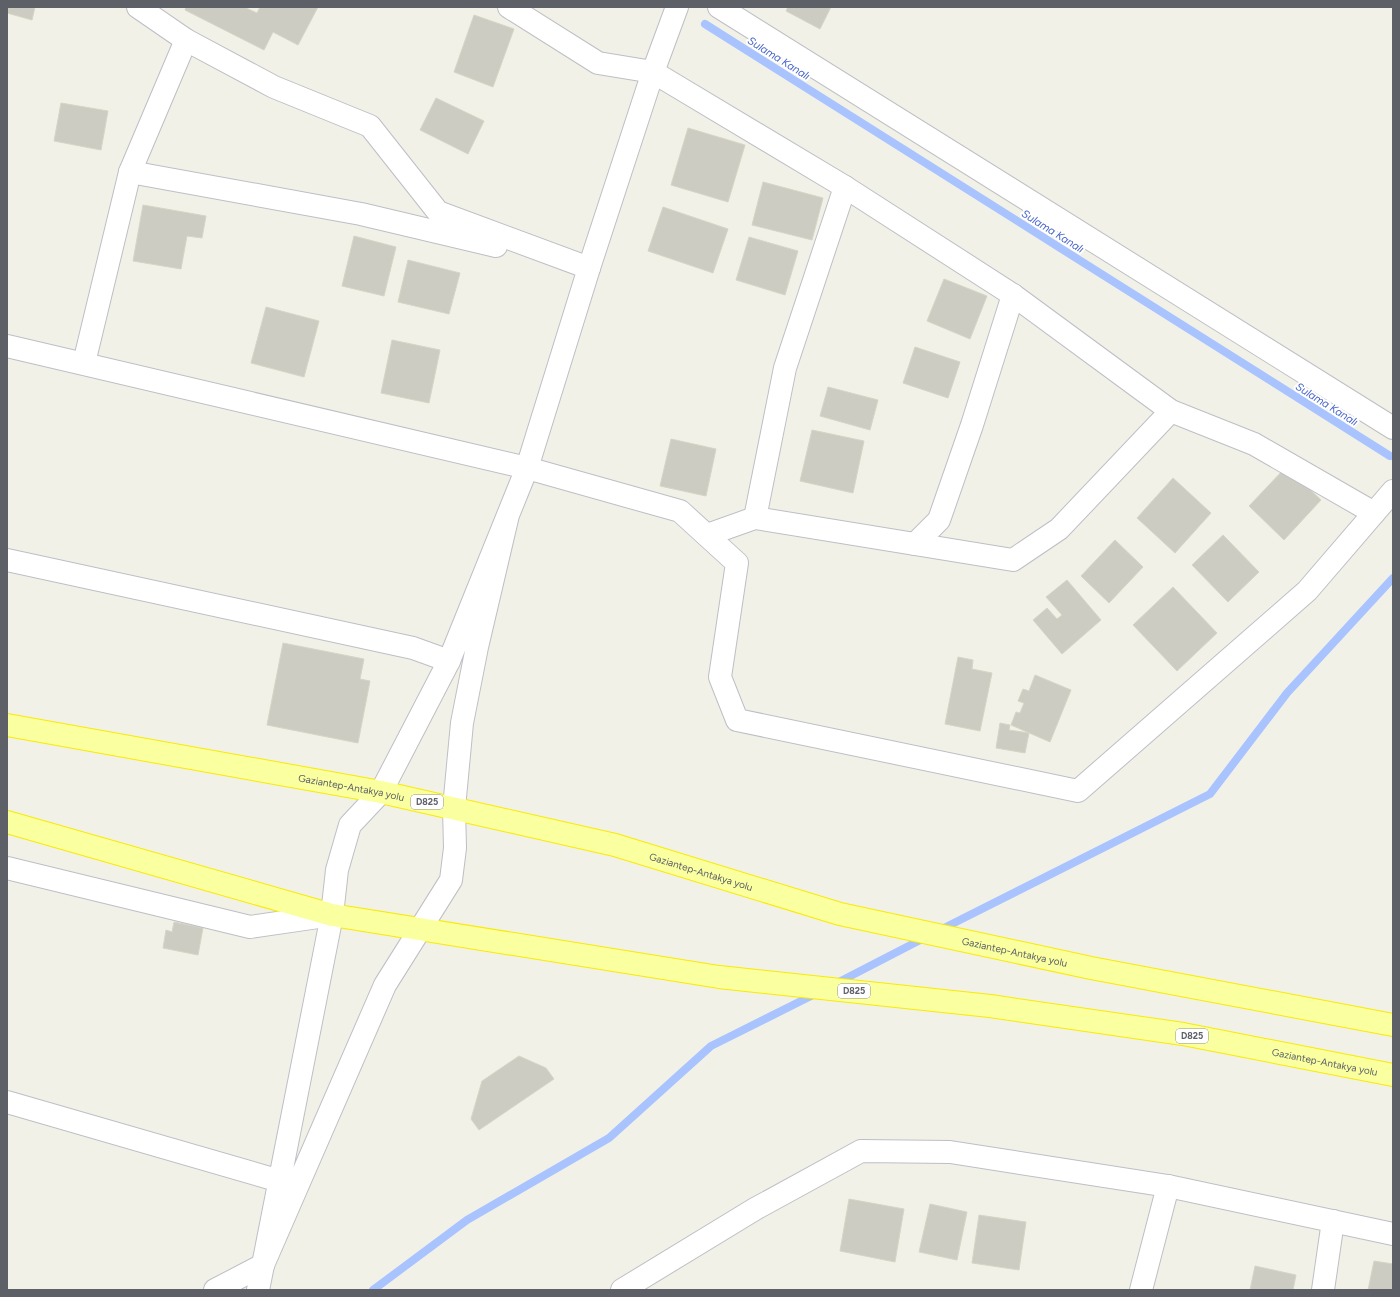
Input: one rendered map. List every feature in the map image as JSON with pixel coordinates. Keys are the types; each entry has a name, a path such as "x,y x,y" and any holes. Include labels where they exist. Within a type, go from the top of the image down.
{"highway":[{"name":"Gaziantep-Antakya yolu","path":"7,725 381,792 615,845 840,914 1091,968 1393,1025"},
{"name":"Gaziantep-Antakya yolu","path":"7,822 332,915 719,976 990,1006 1183,1034 1393,1075"}],"street":[{"path":"138,7 186,40 274,87 370,126 438,212 589,268"},
{"path":"509,7 598,63 653,72 845,187 1013,295 1171,411 1254,444 1374,513"},
{"path":"258,1290 332,915 337,870 350,825 381,792 449,661 527,468 589,268 653,72 677,7"},
{"path":"720,7 1393,428"},
{"path":"84,363 130,172 186,40"},
{"path":"130,172 361,214 589,268"},
{"path":"755,518 785,368 845,187"},
{"path":"915,544 939,520 972,425 1013,295"},
{"path":"7,346 527,468 680,511 737,562 720,677 737,720 1078,791 1307,591 1393,491"},
{"path":"707,535 755,518 1013,560 1059,529 1171,411"},
{"path":"215,1290 263,1265 384,985 451,880 455,848 454,808 462,723 477,647 508,515"},
{"path":"7,560 413,648 449,661"},
{"path":"7,868 250,927 332,915"},
{"path":"7,1102 280,1181"},
{"path":"622,1290 755,1209 861,1151 950,1152 1168,1186 1393,1234"},
{"path":"1140,1290 1168,1186"},
{"path":"1323,1290 1333,1221"}],"building":[{"path":"7,7 35,7 32,20 7,13"},
{"path":"186,7 244,7 257,13 260,7 318,7 298,45 273,32 264,50 185,10"},
{"path":"788,7 831,7 820,29 786,11"},
{"path":"474,15 514,29 493,87 454,72"},
{"path":"436,98 484,121 468,154 420,130"},
{"path":"61,103 108,111 101,150 54,141"},
{"path":"688,128 745,145 728,202 671,185"},
{"path":"763,182 823,198 812,240 752,225"},
{"path":"143,205 206,216 202,238 187,236 181,269 133,261"},
{"path":"663,207 728,229 713,273 648,251"},
{"path":"354,236 396,247 384,296 342,286"},
{"path":"749,237 798,251 785,295 736,280"},
{"path":"408,260 460,273 449,314 398,302"},
{"path":"944,279 987,296 970,339 927,321"},
{"path":"266,307 319,321 304,377 251,363"},
{"path":"392,340 440,350 429,403 381,393"},
{"path":"915,347 960,362 948,398 903,383"},
{"path":"828,387 878,400 870,430 820,416"},
{"path":"812,430 864,441 853,493 800,481"},
{"path":"671,439 716,449 706,496 660,486"},
{"path":"1286,467 1321,500 1284,540 1249,506"},
{"path":"1173,478 1211,513 1175,553 1137,518"},
{"path":"1223,535 1259,572 1228,602 1192,565"},
{"path":"1115,540 1143,567 1109,603 1081,576"},
{"path":"1067,580 1101,620 1062,654 1033,620 1047,608 1057,619 1062,615 1046,597"},
{"path":"1173,587 1217,633 1177,671 1133,625"},
{"path":"283,643 364,659 360,679 370,681 358,743 267,725"},
{"path":"958,657 973,660 972,669 992,673 980,731 945,724"},
{"path":"1035,675 1071,690 1050,742 1011,725 1016,712 1020,713 1024,703 1018,701 1023,689 1029,691"},
{"path":"1000,723 1010,725 1009,730 1029,733 1025,753 996,748"},
{"path":"174,922 203,928 198,955 163,948 166,930 172,932"},
{"path":"519,1056 546,1068 554,1079 479,1130 471,1119 482,1081"},
{"path":"849,1199 904,1209 895,1262 840,1251"},
{"path":"930,1204 967,1212 957,1260 919,1252"},
{"path":"979,1215 1026,1222 1019,1270 972,1263"},
{"path":"1374,1261 1393,1264 1393,1290 1368,1290"},
{"path":"1255,1266 1296,1275 1293,1290 1250,1290"}],"waterway":[{"name":"Sulama Kanalı","path":"705,24 1390,456"},
{"path":"940,930 1210,794 1287,693 1393,578"},
{"path":"835,984 926,937"},
{"path":"373,1290 467,1220 609,1138 711,1046 817,993"}]}
